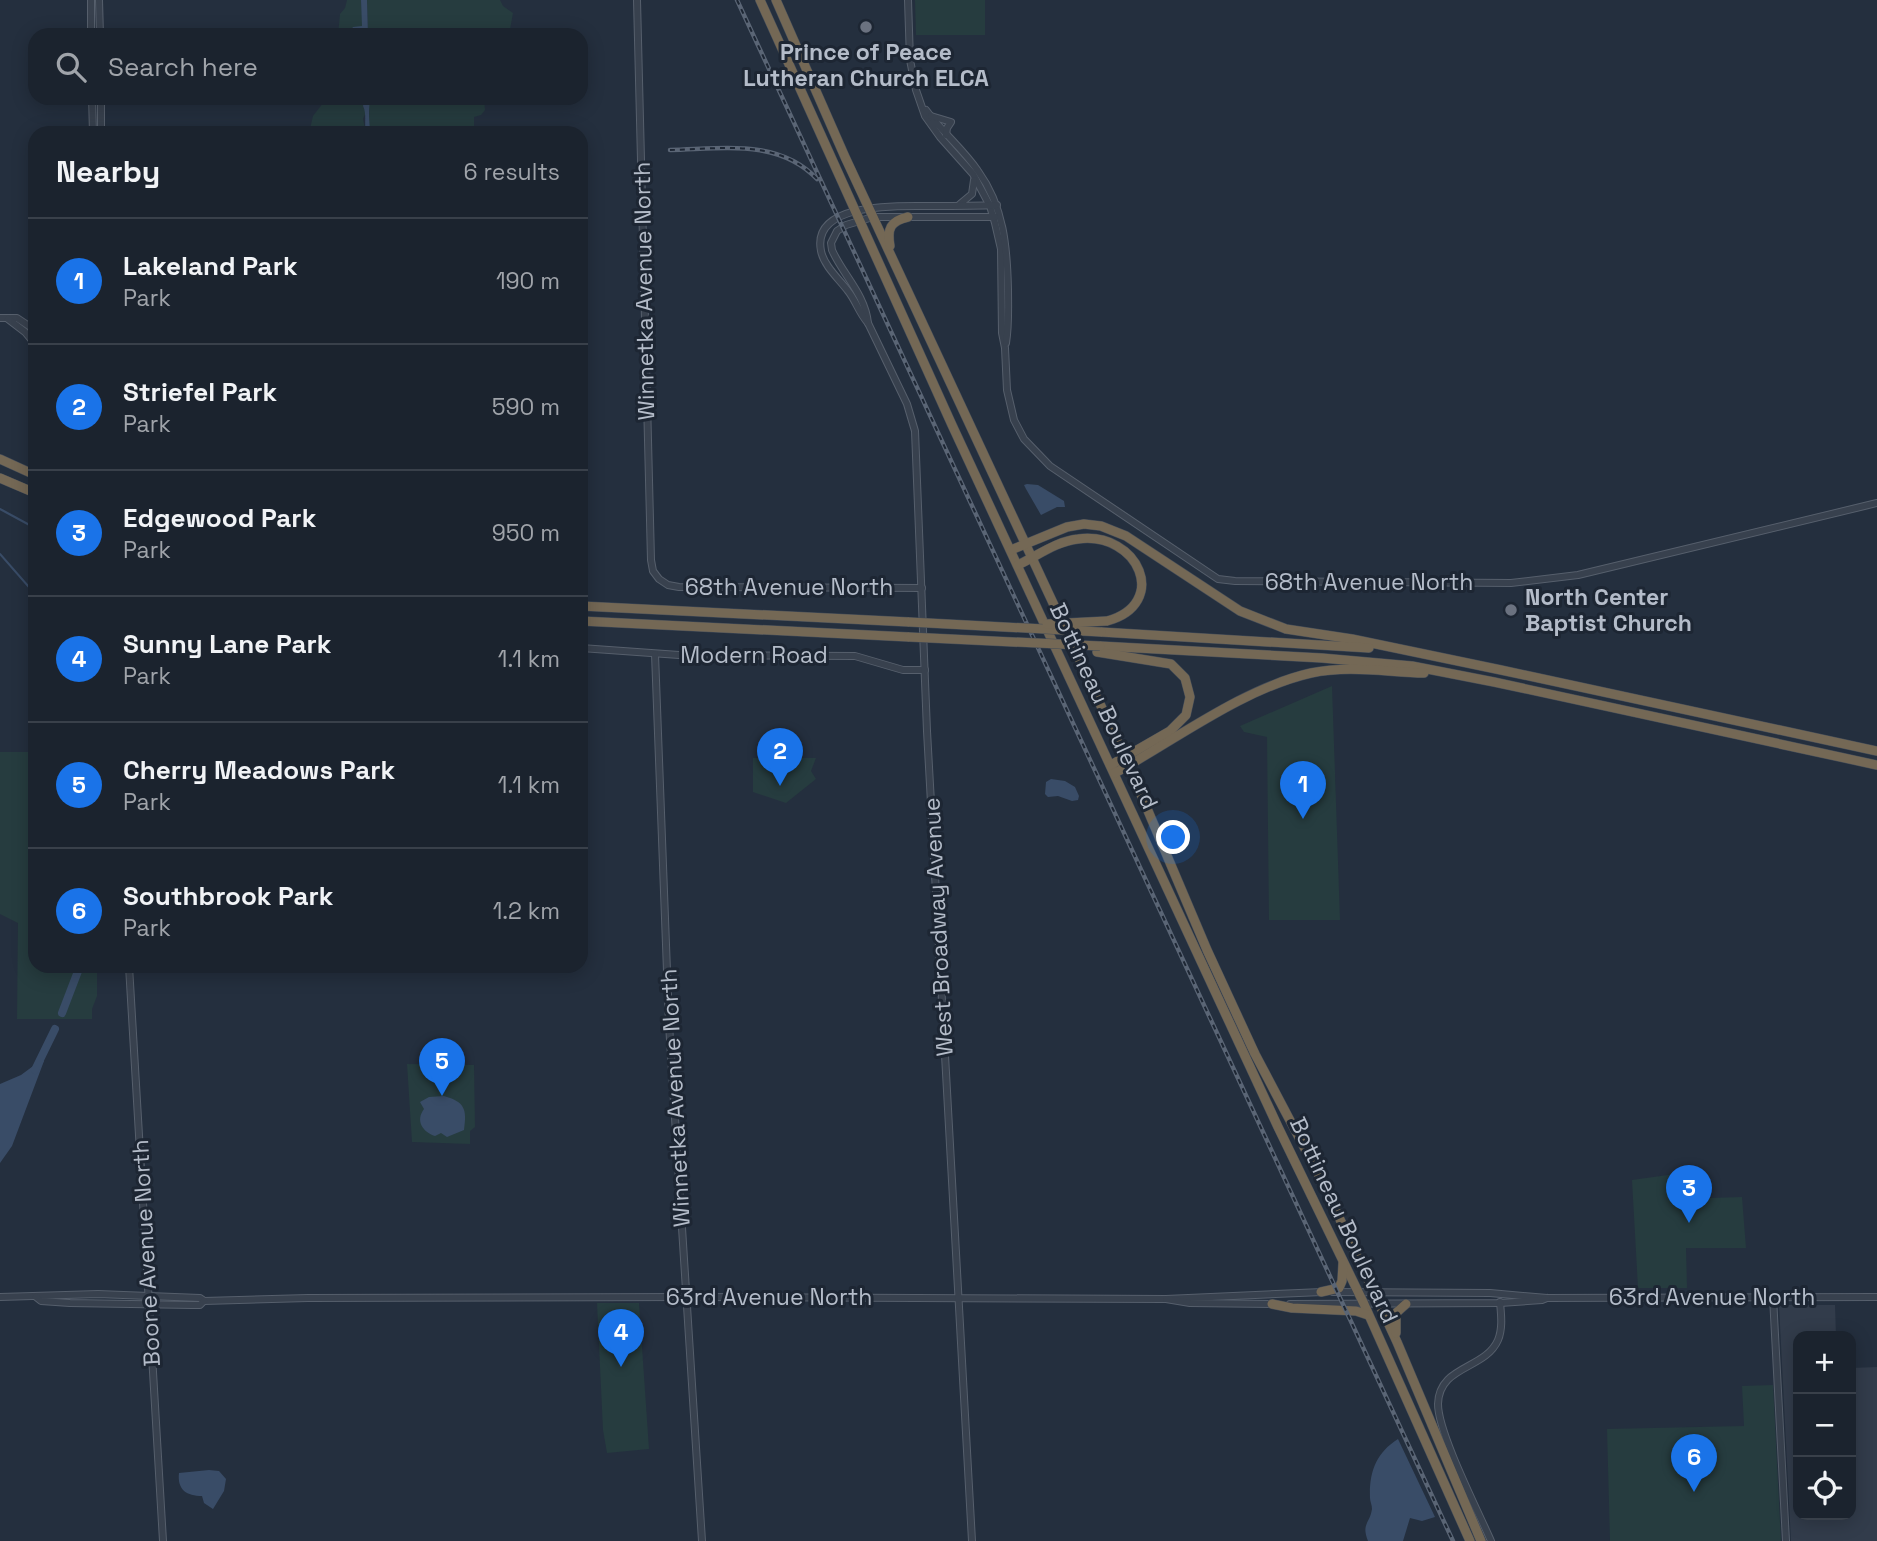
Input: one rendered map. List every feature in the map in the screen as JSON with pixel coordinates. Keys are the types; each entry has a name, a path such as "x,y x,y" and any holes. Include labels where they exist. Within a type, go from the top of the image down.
{"highway":[{"name":"Bottineau Boulevard","path":"760,0 1011,550 1278,1127 1364,1304 1471,1541"},
{"name":"Bottineau Boulevard","path":"776,0 871,212 1127,762 1195,924 1236,1013 1324,1185 1397,1342 1481,1541"},
{"path":"891,255 889,227 892,222 908,217"},
{"path":"0,459 28,472"},
{"path":"0,478 28,490"},
{"path":"1011,550 1075,526 1101,526 1126,536 1229,605 1286,629 1352,639 1877,751"},
{"path":"954,625 1107,621 1131,609 1140,591 1139,571 1135,561 1127,552 1103,539 1080,538 1063,542 1018,565"},
{"path":"588,606 1355,646 1430,656"},
{"path":"588,621 1351,660 1403,665 1457,674 1877,765"},
{"path":"1098,649 1166,662 1178,670 1187,684 1190,703 1186,715 1127,762"},
{"path":"1113,769 1267,688 1312,673 1379,669 1457,674"},
{"path":"1321,1292 1339,1288 1343,1261"},
{"path":"1272,1304 1292,1308 1356,1311 1368,1315"},
{"path":"1397,1342 1395,1315 1399,1308 1406,1304"}],"street":[{"path":"91,0 91,28"},
{"path":"99,0 100,28"},
{"name":"Winnetka Avenue North","path":"637,0 651,560 659,579"},
{"path":"908,0 909,60 920,102 993,205"},
{"path":"920,102 933,123 978,170 997,217"},
{"path":"92,105 93,126"},
{"path":"101,105 101,126"},
{"path":"930,115 951,122 946,135"},
{"path":"956,206 972,194 973,174"},
{"name":"West Broadway Avenue","path":"868,323 828,266 820,249 823,230 828,224 838,217 871,212 993,205"},
{"name":"West Broadway Avenue","path":"871,212 908,217 997,217"},
{"name":"West Broadway Avenue","path":"858,216 837,231 831,243 835,256 860,297 868,323 906,404 915,431 925,670 972,1541"},
{"name":"68th Avenue North","path":"997,217 1007,256 1007,390 1014,420 1024,439 1050,466 1219,579 1533,582 1578,575 1877,503"},
{"path":"0,318 17,318 28,325"},
{"path":"8,319 28,336"},
{"name":"68th Avenue North","path":"659,579 668,585 679,587 922,588"},
{"name":"Modern Road","path":"588,649 655,654 847,655 903,670 925,670"},
{"name":"Winnetka Avenue North","path":"655,654 669,1024 702,1541"},
{"name":"Boone Avenue North","path":"129,973 163,1541"},
{"name":"63rd Avenue North","path":"1166,1299 1321,1292 1541,1295 1547,1298"},
{"path":"1492,1541 1456,1462 1438,1406 1442,1388 1450,1376 1483,1357 1496,1345 1501,1327 1500,1294"},
{"name":"63rd Avenue North","path":"0,1297 148,1295 200,1298 205,1301 304,1298 958,1297 1166,1299 1190,1303 1272,1304 1500,1303 1547,1298 1877,1297"},
{"name":"63rd Avenue North","path":"36,1297 41,1301 70,1303 200,1305 205,1301"},
{"path":"1773,1297 1786,1541"}],"shaded area":[{"path":"1779,1305 1835,1305 1836,1331 1793,1331 1793,1520 1856,1520 1856,1368 1877,1367 1877,1541 1791,1541"}],"green space":[{"path":"347,0 361,0 363,26 339,28 340,14"},
{"path":"367,0 500,0 503,6 513,13 510,28 368,28"},
{"path":"915,0 985,0 985,35 916,35"},
{"path":"322,105 363,105 366,112 363,119 364,126 311,126 313,116"},
{"path":"368,105 485,105 485,110 474,117 474,126 369,126"},
{"path":"1332,686 1340,920 1269,920 1267,737 1244,732 1240,726"},
{"path":"0,752 28,752 28,973 97,973 97,996 92,1009 92,1019 17,1019 18,923 0,914"},
{"path":"753,758 816,758 811,771 816,779 786,803 753,792"},
{"path":"407,1064 474,1065 475,1127 470,1131 470,1144 412,1142"},
{"path":"1675,1174 1679,1199 1742,1197 1746,1248 1686,1248 1687,1288 1638,1288 1632,1180"},
{"path":"597,1303 639,1303 649,1449 607,1453 603,1430"},
{"path":"1773,1385 1781,1541 1610,1541 1607,1429 1744,1426 1742,1386"}],"water":[{"path":"361,0 367,0 368,28 352,28 362,26"},
{"path":"369,105 370,126 366,126 363,106"},
{"path":"1024,485 1038,485 1064,501 1065,507 1057,507 1041,515"},
{"path":"1051,779 1065,781 1075,787 1078,800 1048,797 1045,794 1046,782"},
{"path":"44,1061 12,1146 0,1163 0,1084 21,1075"},
{"path":"444,1096 460,1104 465,1112 464,1130 447,1137 441,1133 435,1136 431,1134 420,1122 424,1109 420,1102 429,1097"},
{"path":"1398,1439 1435,1517 1422,1521 1410,1518 1403,1541 1368,1541 1365,1531 1372,1509 1370,1489 1375,1464 1384,1450"},
{"path":"219,1471 226,1479 224,1491 213,1509 204,1503 202,1496 184,1491 179,1479 179,1473"}],"waterway":[{"path":"0,509 28,524"},
{"path":"0,554 28,586"},
{"path":"62,1013 77,973"},
{"path":"35,1070 55,1029"}],"railway":[{"path":"737,0 1453,1541"},
{"path":"670,150 729,148 767,152 802,166 817,179"}],"place":[{"name":"Prince of Peace Lutheran Church ELCA","path":"866,27"},
{"name":"North Center Baptist Church","path":"1511,610"},
{"name":"Striefel Park","path":"780,786"},
{"name":"Lakeland Park","path":"1303,819"},
{"name":"Cherry Meadows Park","path":"442,1096"},
{"name":"Edgewood Park","path":"1689,1223"},
{"name":"Sunny Lane Park","path":"621,1367"},
{"name":"Southbrook Park","path":"1694,1492"}]}
